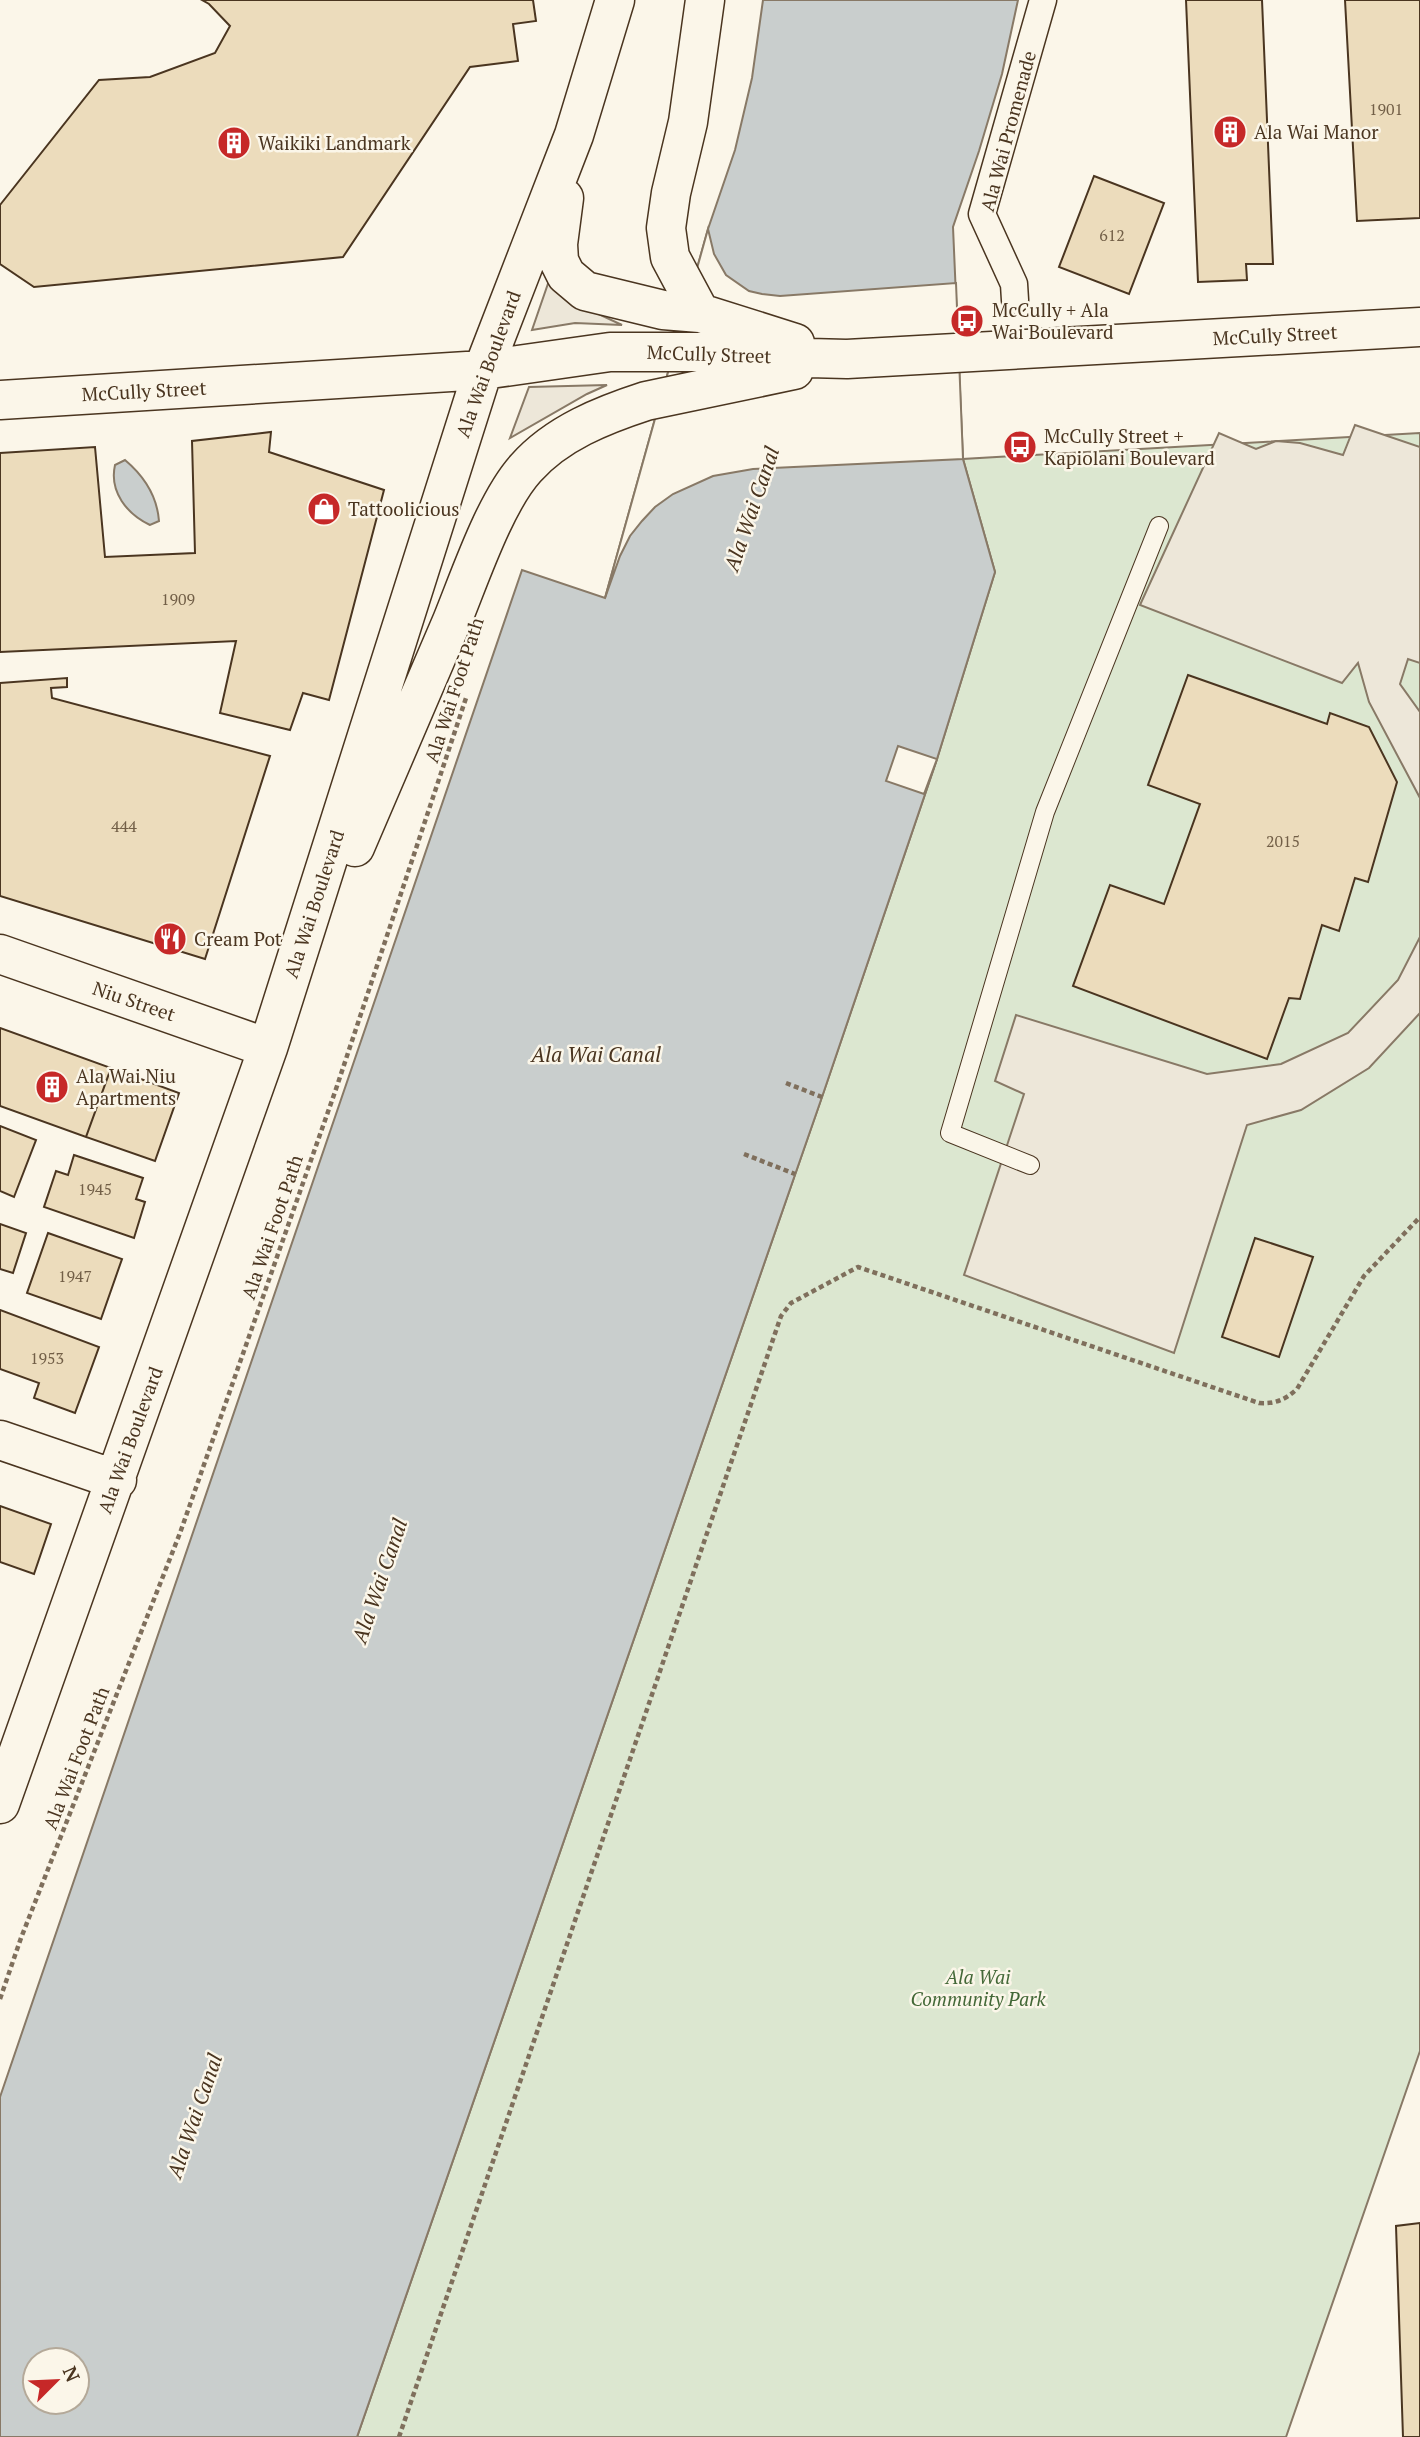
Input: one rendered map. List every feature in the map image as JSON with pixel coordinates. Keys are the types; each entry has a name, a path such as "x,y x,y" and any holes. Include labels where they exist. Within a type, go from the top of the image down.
{"main road":[{"name":"Ala Wai Boulevard","path":"0,1804 268,1048 483,370 574,135 615,0"},
{"path":"681,312 678,273 670,257 667,215 688,122 705,0"},
{"path":"574,135 558,244 559,261 566,275 585,291 681,312 847,359"},
{"name":"McCully Street","path":"0,400 483,370 610,352 722,352 771,357 847,359 1420,327"},
{"path":"268,1048 498,514 517,478 536,457 554,443 598,419 646,401 847,359"},
{"name":"Niu Street","path":"0,954 268,1048"},
{"path":"0,1440 117,1480"}],"street":[{"name":"Ala Wai Promenade","path":"1015,300 1014,284 982,215 1042,0"}],"lane":[{"path":"1030,1165 950,1133 1045,812 1159,526"}],"path":[{"name":"Ala Wai Foot Path","path":"0,1999 21,1938 180,1533 335,1089 470,684"},
{"path":"786,1083 822,1097"},
{"path":"744,1154 795,1174"},
{"path":"399,2437 781,1316 791,1303 858,1267 1259,1403 1272,1404 1288,1397 1297,1389 1363,1276 1420,1217"}],"green space":[{"name":"Ala Wai Community Park","path":"1420,433 1420,2051 1286,2437 357,2437 822,1097 937,759 995,572 963,459"}],"shaded area":[{"path":"552,272 596,313 622,325 575,323 532,330"},
{"path":"607,385 587,394 510,438 529,387"},
{"path":"1355,425 1420,447 1420,663 1408,659 1400,684 1420,712 1420,798 1369,702 1358,663 1342,683 1140,605 1219,433 1256,449 1276,441 1300,443 1343,455"},
{"path":"1420,937 1420,1013 1369,1068 1301,1110 1247,1125 1174,1353 964,1275 1024,1094 995,1081 1016,1015 1207,1074 1281,1064 1348,1033 1398,980"}],"water":[{"name":"Ala Wai Canal","path":"763,0 1018,0 1002,74 953,227 963,459 995,572 937,759 357,2437 0,2437 0,2097 522,570 605,598 708,229 735,150 752,78"},
{"path":"125,460 148,487 156,503 159,521 150,525 134,515 117,493 115,465"}],"pier":[{"path":"708,229 714,254 726,275 749,291 762,294 780,296 956,283 963,459 753,469 713,476 673,494 642,521 630,536 620,556 605,598"},
{"path":"898,746 937,759 924,794 886,781"}],"building":[{"name":"Waikiki Landmark","path":"202,0 533,0 536,21 513,24 518,61 470,67 343,257 34,287 0,264 0,205 99,80 150,77 215,53 230,26"},
{"name":"Ala Wai Manor","path":"1186,0 1262,0 1273,264 1246,264 1247,280 1198,282"},
{"path":"1345,0 1420,0 1420,218 1357,221"},
{"path":"1094,176 1164,203 1129,294 1059,267"},
{"path":"271,432 269,452 384,490 329,700 303,693 290,730 220,713 236,641 0,652 0,453 95,447 105,557 195,553 192,441"},
{"path":"1188,675 1327,724 1330,713 1369,727 1397,782 1368,882 1355,878 1339,931 1322,925 1300,999 1289,998 1267,1059 1073,986 1110,885 1164,904 1200,804 1148,785"},
{"path":"67,678 67,687 51,688 52,698 270,756 205,959 0,896 0,683"},
{"name":"Ala Wai Niu Apartments","path":"0,1028 111,1068 86,1137 0,1106"},
{"path":"111,1068 179,1093 155,1161 86,1137"},
{"path":"0,1126 36,1140 14,1197 0,1191"},
{"path":"74,1155 143,1178 136,1199 145,1202 134,1238 44,1207 56,1171 68,1175"},
{"path":"0,1224 26,1233 13,1273 0,1269"},
{"path":"48,1233 122,1259 101,1319 27,1293"},
{"path":"1255,1238 1313,1257 1279,1357 1222,1337"},
{"path":"0,1310 99,1347 75,1413 34,1398 39,1383 0,1369"},
{"path":"0,1506 51,1524 34,1574 0,1562"},
{"path":"1420,2223 1420,2437 1403,2437 1396,2226"}],"place":[{"name":"Ala Wai Manor","path":"1230,132"},
{"name":"Waikiki Landmark","path":"234,143"},
{"name":"McCully + Ala Wai Boulevard","path":"967,321"},
{"name":"McCully Street + Kapiolani Boulevard","path":"1020,447"},
{"name":"Tattoolicious","path":"324,509"},
{"name":"Cream Pot","path":"170,939"},
{"name":"Ala Wai Niu Apartments","path":"52,1087"}]}
